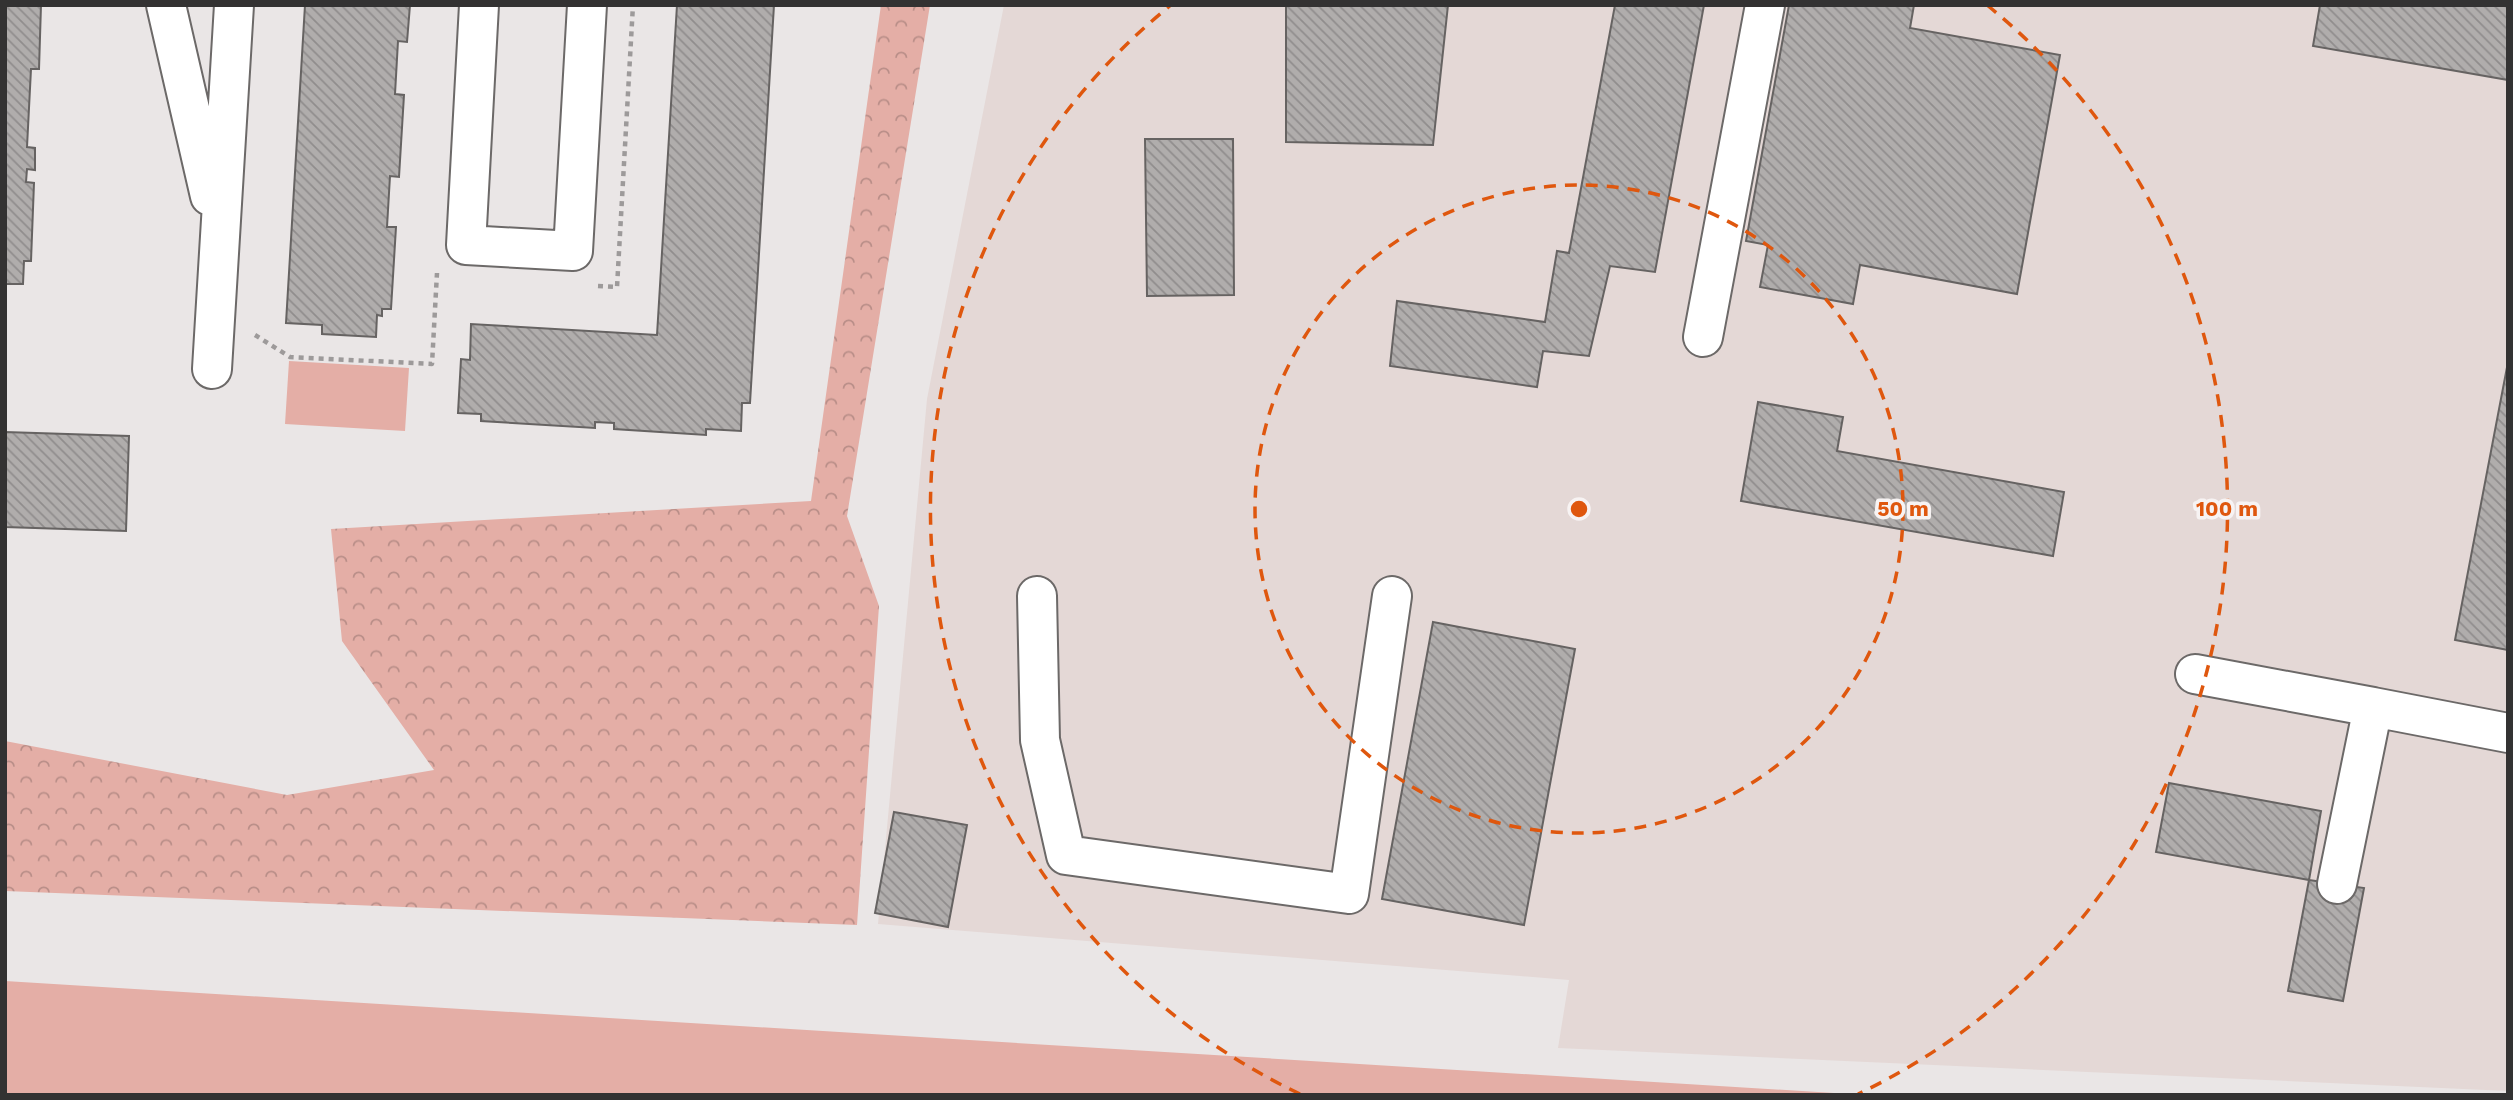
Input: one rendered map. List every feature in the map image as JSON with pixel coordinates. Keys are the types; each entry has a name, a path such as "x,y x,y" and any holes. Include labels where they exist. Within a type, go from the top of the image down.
{"lane":[{"path":"166,5 220,239"},
{"path":"212,369 234,5"},
{"path":"479,5 466,245 573,251 587,5"},
{"path":"1703,337 1765,5"},
{"path":"1037,596 1040,740 1066,856 1349,894 1392,596"},
{"path":"2195,674 2508,733"},
{"path":"2337,884 2373,707"}],"path":[{"path":"290,356 432,364 437,263"}],"shaded area":[{"path":"1004,5 2508,5 2508,1091 1558,1048 1569,980 878,924 927,399"}],"green space":[{"path":"881,5 930,5 847,516 879,606 857,925 5,891 5,741 287,795 434,770 342,641 331,529 811,501"},
{"path":"289,361 409,368 405,431 285,424"},
{"path":"5,981 1866,1095 5,1095"}],"building":[{"path":"5,5 41,5 39,69 31,69 27,147 35,148 35,170 27,169 26,182 34,183 31,261 24,261 23,284 5,284"},
{"path":"305,5 410,5 407,42 398,41 395,94 404,95 399,177 390,176 387,227 396,227 391,309 382,309 382,316 377,315 376,337 322,334 322,325 286,323"},
{"path":"677,5 774,5 750,403 742,403 741,431 706,429 706,435 614,429 614,423 595,422 595,428 481,421 481,414 458,413 461,359 470,360 471,324 657,335"},
{"path":"1286,5 1448,5 1433,145 1286,142"},
{"path":"1615,5 1704,5 1655,272 1610,266 1589,356 1543,351 1537,387 1390,366 1397,301 1545,322 1557,251 1569,253"},
{"path":"1789,5 1914,5 1910,28 2060,55 2017,294 1860,265 1853,304 1760,287 1768,245 1746,241"},
{"path":"2320,5 2508,5 2508,80 2313,46"},
{"path":"1145,139 1233,139 1234,295 1147,296"},
{"path":"2508,362 2508,650 2455,640"},
{"path":"1758,402 1843,417 1837,451 2064,492 2053,556 1741,501"},
{"path":"5,432 129,436 126,531 5,527"},
{"path":"1433,622 1575,649 1524,925 1382,899"},
{"path":"2169,783 2321,811 2309,880 2156,852"},
{"path":"894,812 967,825 948,927 875,913"},
{"path":"2309,880 2364,888 2343,1001 2288,991"}]}
